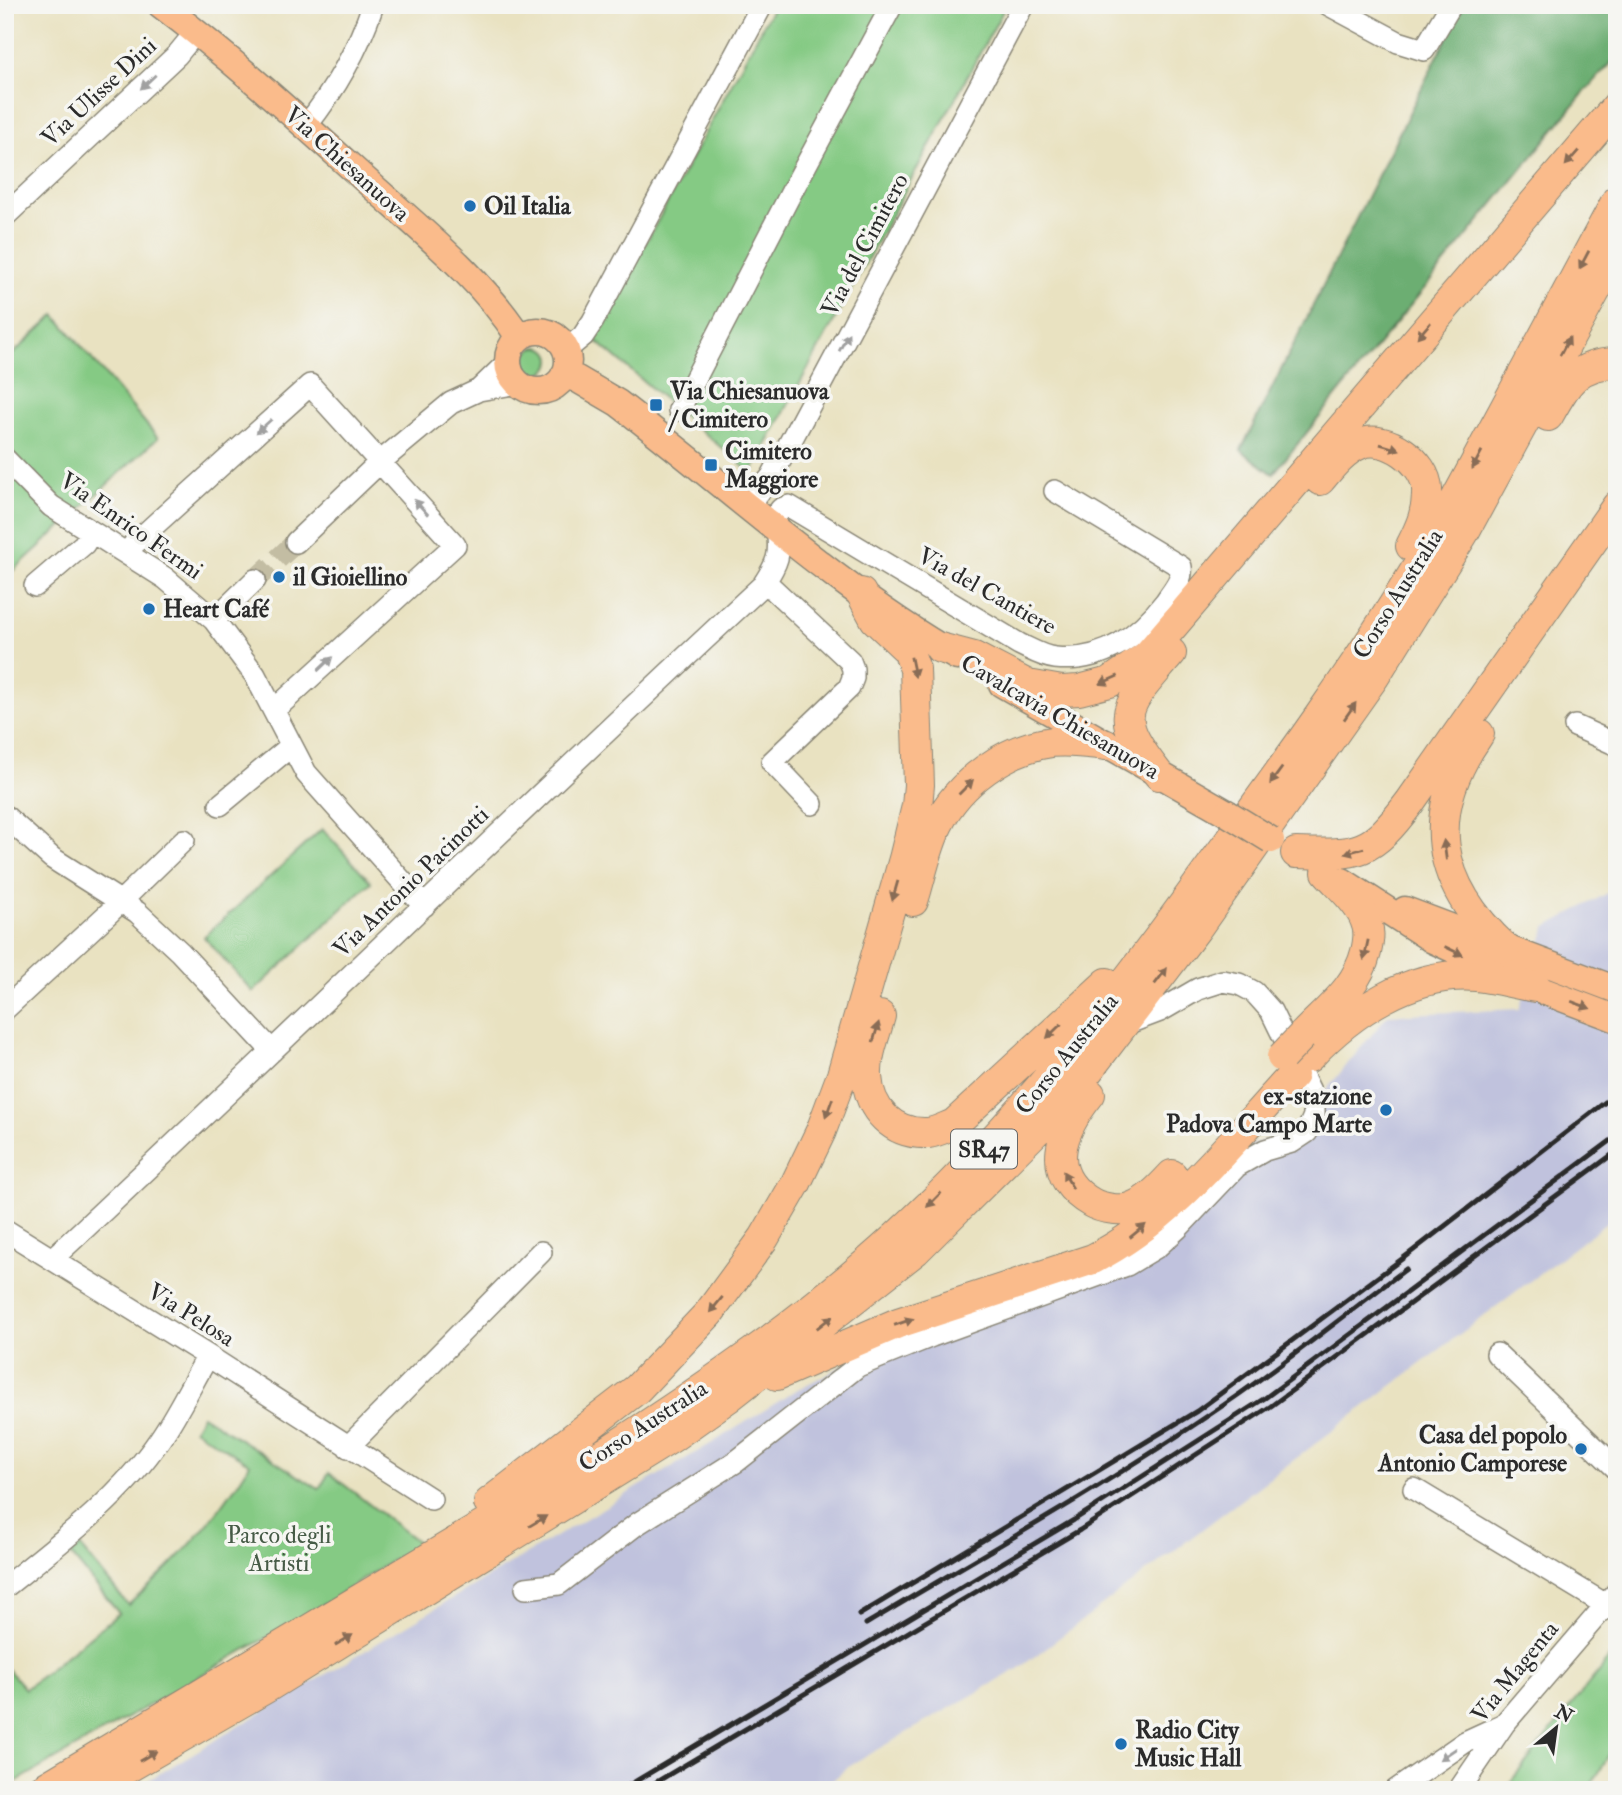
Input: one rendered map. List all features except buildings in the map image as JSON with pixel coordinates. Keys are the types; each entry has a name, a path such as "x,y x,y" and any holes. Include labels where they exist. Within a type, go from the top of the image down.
{"highway":[{"path":"940,648 974,657 1028,685 1044,690 1079,690 1110,682 1147,656 1617,106"},
{"name":"Corso Australia","path":"41,1790 608,1451 680,1404 825,1296 897,1237 1021,1111 1072,1051 1175,917 1296,750 1407,584 1454,504 1617,200"},
{"name":"Corso Australia","path":"89,1790 266,1688 588,1490 729,1398 915,1251 1038,1129 1123,1025 1196,929 1374,677 1463,534 1617,251"},
{"path":"1374,677 1454,580 1508,492 1557,400 1576,373 1590,365 1617,363"},
{"path":"1159,775 1142,754 1129,731 1128,714 1134,697 1340,457 1361,443 1389,444 1403,451 1415,463 1427,486 1426,515 1409,550 1335,669 1296,750"},
{"path":"1284,847 1342,854 1362,849 1382,836 1410,802 1617,506"},
{"path":"1505,948 1464,903 1447,865 1443,832 1451,785 1467,751 1617,536"},
{"path":"388,1582 607,1413 670,1357 729,1287 764,1238 806,1163 842,1075 917,806 919,785 915,669 908,650 875,619 861,593"},
{"path":"1106,745 1056,742 1011,754 990,766 967,785 938,823 870,1052 867,1074 870,1092 879,1110 894,1127 910,1132 931,1133 954,1124 1096,994 1175,917"},
{"path":"729,1398 817,1356 898,1324 1093,1259 1116,1247 1186,1189 1356,979 1364,960 1369,936 1367,923 1359,909 1327,872"},
{"path":"1123,1025 1107,1073 1073,1114 1061,1144 1061,1168 1076,1194 1099,1207 1127,1209 1149,1197 1296,1056 1398,991 1430,980 1476,976 1541,989"}],"main road":[{"name":"Via Chiesanuova","path":"161,5 306,126 468,275 494,302 519,337"},
{"path":"565,362 552,387 534,390 513,373 509,353 519,337 536,331 554,335 565,362 577,379 618,403 773,526"},
{"name":"Cavalcavia Chiesanuova","path":"773,526 861,593 940,648 1327,872 1433,940 1541,989 1617,1019"},
{"name":"Cavalcavia Chiesanuova","path":"1355,889 1617,990"}],"street":[{"path":"306,126 339,81 373,5"},
{"path":"565,362 593,321 762,5"},
{"path":"679,410 892,5"},
{"name":"Via del Cimitero","path":"748,506 772,476 1023,5"},
{"path":"1329,5 1398,42 1424,50 1451,5"},
{"name":"Via Ulisse Dini","path":"5,216 177,55 195,33"},
{"path":"296,542 380,462 451,403 513,373"},
{"path":"127,554 134,544 310,384 455,545 282,703 273,708"},
{"name":"Via Enrico Fermi","path":"5,459 51,506 165,578 214,620 244,658 306,773 320,792 424,906"},
{"name":"Via del Cantiere","path":"773,526 781,509 789,506 1036,652 1053,658 1085,657 1114,647 1135,635 1154,617 1174,590 1182,576 1181,567 1055,491"},
{"name":"Via Antonio Pacinotti","path":"52,1259 763,584 777,563 779,546 773,526"},
{"path":"35,586 84,544 91,533"},
{"path":"214,620 255,580"},
{"path":"763,584 772,587 822,632 850,661 853,669 849,688 772,762 812,804"},
{"path":"1575,726 1617,745"},
{"path":"220,805 291,746"},
{"path":"5,816 52,858 137,912 180,952 272,1051"},
{"path":"5,1009 184,840"},
{"name":"Corso Australia","path":"526,1588 559,1584 638,1524 737,1461 858,1366 1127,1265 1157,1247 1237,1166 1265,1150 1292,1142 1307,1132 1314,1116 1314,1099 1271,1012 1254,992 1239,984 1223,981 1198,989 1160,1011 1123,1025"},
{"name":"Via Pelosa","path":"5,1230 431,1499"},
{"path":"348,1447 541,1252"},
{"path":"1497,1354 1617,1469"},
{"path":"5,1587 66,1538 135,1471 160,1439 208,1356"},
{"path":"1414,1489 1613,1602"},
{"name":"Via Magenta","path":"1459,1790 1504,1724 1613,1602"},
{"path":"1395,1790 1465,1742 1504,1724"}],"shaded area":[{"path":"1617,888 1617,1176 1614,1178 1617,1185 1617,1215 1018,1669 850,1765 822,1790 132,1790 798,1389 881,1346 1114,1266 1244,1147 1293,1130 1388,1015 1519,1009 1546,927"}],"green space":[{"path":"774,5 993,5 1003,11 751,473 594,339"},
{"path":"1463,5 1617,5 1617,57 1586,90 1273,474 1241,450"},
{"path":"55,315 158,438 5,578 5,361"},
{"path":"538,347 547,351 551,360 547,369 538,373 529,369 525,360 529,351"},
{"path":"322,829 371,882 253,992 204,937"},
{"name":"Parco degli Artisti","path":"202,1415 319,1489 329,1473 419,1543 330,1601 5,1788 5,1666 25,1689 119,1613 71,1555 80,1546 128,1605 195,1539 250,1464 194,1429"},
{"path":"1610,1657 1617,1661 1617,1743 1588,1790 1504,1790"}],"tunnel":[{"path":"255,580 296,542"}],"railway":[{"path":"859,1615 1197,1411 1410,1253 1617,1093"},
{"path":"621,1790 1074,1520 1265,1398 1617,1136"},
{"path":"643,1790 1080,1530 1271,1406 1617,1151"},
{"path":"866,1624 1038,1523 1206,1417 1257,1382 1406,1269"}],"place":[{"name":"Oil Italia","path":"470,206"},
{"name":"Via Chiesanuova / Cimitero","path":"656,405"},
{"name":"Cimitero Maggiore","path":"711,465"},
{"name":"il Gioiellino","path":"279,577"},
{"name":"Heart Café","path":"149,609"},
{"name":"ex-stazione Padova Campo Marte","path":"1386,1110"},
{"name":"Casa del popolo Antonio Camporese","path":"1581,1449"},
{"name":"Radio City Music Hall","path":"1121,1744"}]}
